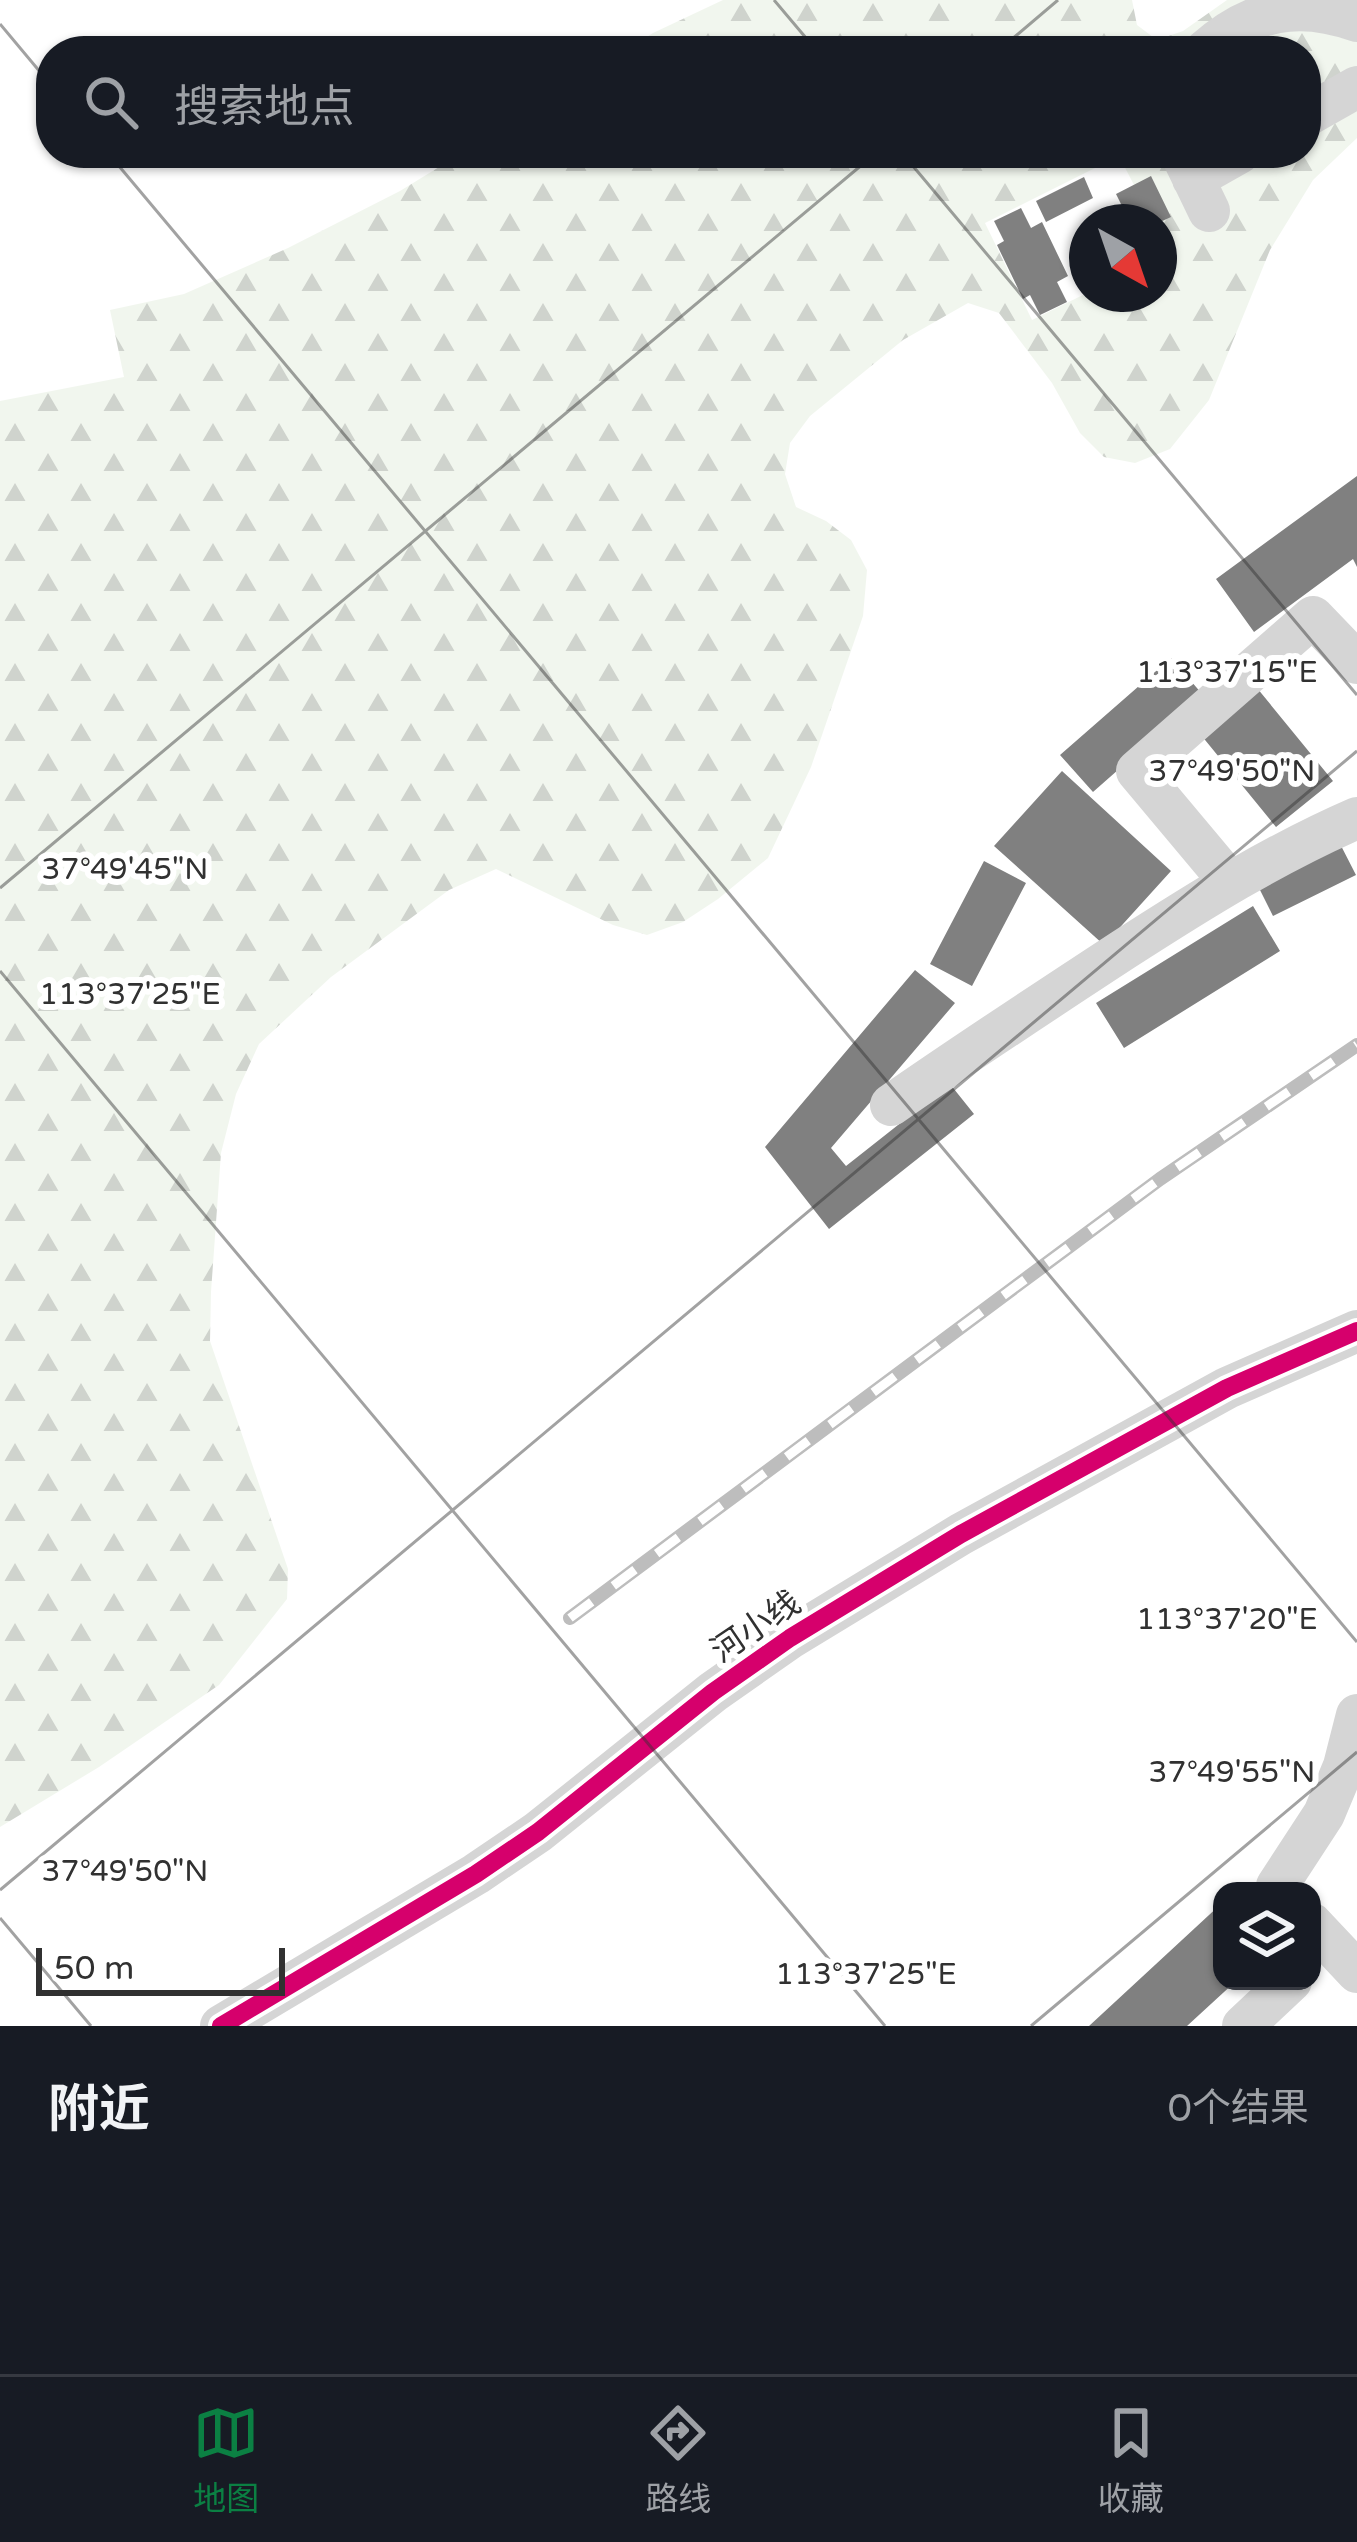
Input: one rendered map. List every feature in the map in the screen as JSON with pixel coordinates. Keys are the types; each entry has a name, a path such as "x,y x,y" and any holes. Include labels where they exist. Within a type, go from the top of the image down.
{"street":[{"path":"1224,36 1237,26 1287,8 1315,8 1357,21"},
{"path":"1321,107 1357,87"},
{"path":"1230,882 1137,771 1313,617 1357,663"},
{"path":"891,1105 1230,882 1357,818"},
{"name":"河小线","path":"221,2026 538,1832 713,1692 808,1627 961,1534 1227,1388 1346,1342"},
{"path":"1280,1882 1324,1814 1345,1766 1357,1714"},
{"path":"1243,2026 1281,1990"}],"green space":[{"path":"723,0 1132,0 1137,25 1152,36 648,36"},
{"path":"1227,0 1357,0 1357,138 1313,180 1270,250 1209,400 1170,449 1135,463 1104,457 1080,433 1052,383 999,313 968,303 903,340 810,416 790,443 785,474 796,507 851,540 867,570 863,616 811,767 768,858 683,922 647,935 613,925 496,869 449,890 331,977 259,1044 236,1094 221,1153 210,1341 288,1569 287,1599 219,1685 0,1827 0,401 124,377 110,310 184,294 288,248 438,168 1095,168 985,223 1032,320 1069,302 1069,312 1177,312 1177,204 1164,204 1151,177 1134,185 1125,168 1321,168 1321,36 1169,36"}],"building":[{"path":"1151,176 1165,204 1121,204 1116,194"},
{"path":"1084,177 1093,198 1069,204 1069,210 1046,222 1036,201"},
{"path":"1021,208 1031,228 1042,222 1068,276 1057,282 1067,302 1040,315 1030,295 1023,299 997,245 1004,241 994,221"},
{"path":"1357,476 1357,567 1353,559 1254,632 1216,579"},
{"path":"1171,658 1203,695 1093,792 1060,755"},
{"path":"1257,688 1333,781 1276,827 1201,735"},
{"path":"1062,771 1171,871 1104,945 994,846"},
{"path":"1335,834 1356,875 1273,916 1253,876"},
{"path":"984,861 1026,883 972,986 930,964"},
{"path":"1253,906 1280,951 1124,1048 1096,1003"},
{"path":"915,970 955,1003 831,1148 846,1166 950,1084 974,1114 829,1229 765,1147"},
{"path":"1213,1911 1213,1990 1226,1990 1187,2026 1089,2026"}],"railway":[{"path":"570,1618 1160,1179 1357,1045"}],"cycle path":[{"path":"221,2026 538,1832 713,1692 790,1638 961,1534 1227,1388 1357,1331"}]}
